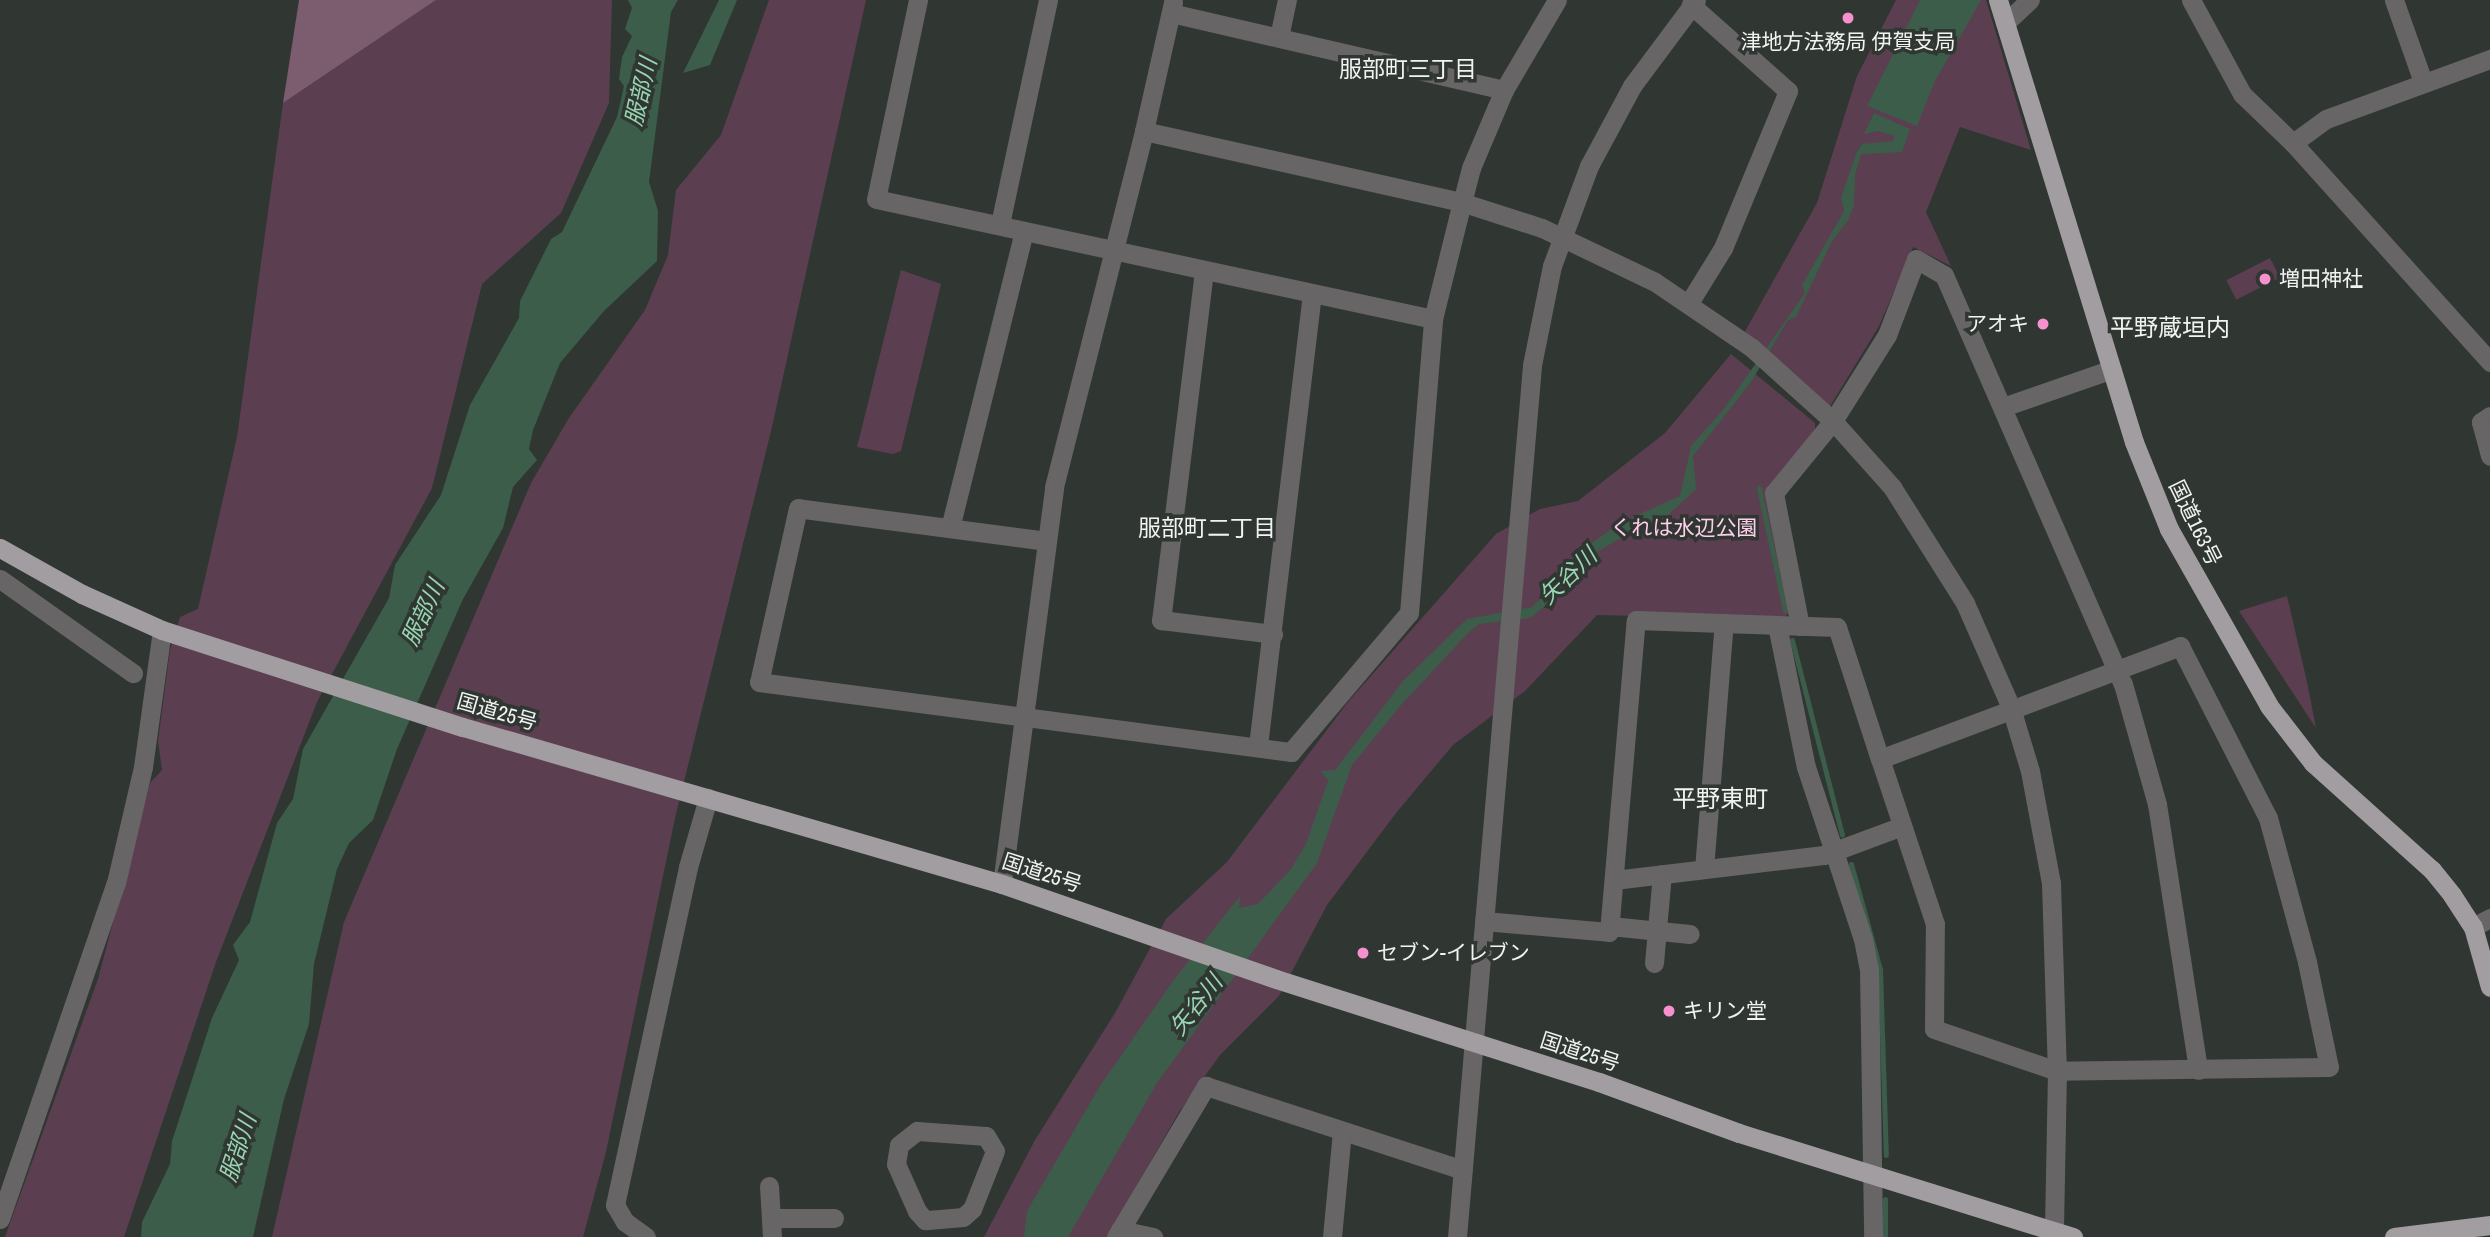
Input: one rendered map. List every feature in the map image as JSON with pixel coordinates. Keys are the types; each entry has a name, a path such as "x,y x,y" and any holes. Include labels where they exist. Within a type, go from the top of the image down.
{"highway":[{"name":"国道163号","path":"2002,13 2134,442 2169,529 2269,706 2313,763 2432,870 2482,923 2490,987"},
{"name":"国道25号","path":"0,548 82,594 162,630 463,727 1002,884 1276,979 1473,1041 1872,1176 2054,1229 2073,1237"},
{"path":"2394,1237 2490,1225"}],"street":[{"path":"918,0 876,199 1115,248 1312,296 1433,319"},
{"path":"1000,224 1048,0"},
{"path":"1279,37 1287,0"},
{"path":"1047,541 798,509 759,682 1291,751 1409,613 1433,319 1461,202 1504,90 1557,0"},
{"path":"2002,13 2030,0"},
{"path":"2394,0 2423,82"},
{"path":"2193,1 2242,94 2293,143 2490,362"},
{"path":"1457,1237 1532,365 1561,236 1614,117 1693,3 1788,90 1723,248 1689,303"},
{"path":"1002,884 1026,717 1054,487 1144,131 1172,6 1279,37 1504,90"},
{"path":"2293,143 2326,119 2490,59"},
{"path":"1144,131 1461,202 1561,236 1630,268 1689,303 1752,348 1828,416 1908,510 1965,603 2011,708 2030,771 2051,883 2057,1072 2054,1229"},
{"path":"950,528 1024,231"},
{"path":"1800,626 1774,493 1887,335 1916,259 1944,275 2116,669 2157,804 2198,1070"},
{"path":"1204,271 1161,620 1273,634"},
{"path":"1258,746 1312,296"},
{"path":"2003,407 2112,369"},
{"path":"2490,416 2481,422 2490,456"},
{"path":"0,579 133,673"},
{"path":"1484,921 1609,932 1636,620 1837,627 1880,759 1902,826 1935,924 1934,1029 2057,1072 2329,1068 2307,962 2268,818 2180,646 1880,759"},
{"path":"1704,869 1724,623"},
{"path":"1777,625 1805,767 1864,939 1869,971 1873,1237"},
{"path":"0,1219 116,883 143,767 162,630"},
{"path":"646,1237 625,1222 615,1205 704,797"},
{"path":"1614,880 1835,852 1902,826"},
{"path":"1654,963 1662,874"},
{"path":"1610,926 1690,934"},
{"path":"1153,1237 1118,1234 1206,1086 1463,1170"},
{"path":"917,1131 986,1136 995,1151 972,1209 963,1217 923,1228 896,1164 899,1145 917,1131"},
{"path":"1332,1237 1342,1132"},
{"path":"769,1186 771,1228 834,1218"}],"green space":[{"path":"436,0 612,0 609,103 561,213 482,284 432,488 317,702 216,962 124,1237 5,1237 98,979 150,783 162,770 158,741 170,650 180,617 198,609 237,437 283,103"},
{"path":"769,0 866,0 772,427 675,818 606,1152 583,1237 272,1237 344,922 531,483 569,418 645,310 668,255 676,190 721,135"},
{"path":"1896,0 1986,0 2031,150 1960,127 1926,212 1951,266 1913,247 1879,326 1829,408 1743,335 1817,203 1857,76"},
{"path":"2270,258 2280,278 2236,300 2226,280"},
{"path":"901,270 941,284 901,451 893,454 857,447"},
{"name":"くれは水辺公園","path":"1731,354 1815,423 1815,431 1765,490 1789,613 1783,619 1597,615 1525,691 1453,745 1396,813 1327,905 1279,996 1220,1055 1179,1112 1107,1237 984,1237 1035,1140 1115,1013 1166,919 1227,862 1348,702 1496,534 1540,509 1578,501 1665,433"},
{"path":"2287,596 2307,682 2316,728 2239,611"}],"shaded area":[{"path":"299,0 436,0 283,103"}],"water":[{"name":"服部川","path":"628,0 678,0 671,12 649,182 658,211 657,261 604,311 560,363 533,430 529,449 537,460 513,487 503,528 463,599 397,749 373,820 349,843 337,869 314,964 309,1024 284,1099 253,1237 141,1237 142,1222 170,1164 172,1141 212,1018 239,960 233,945 250,922 277,823 293,799 303,749 389,598 395,565 441,495 470,405 519,318 520,301 551,239 562,232 617,117 624,86 619,79 622,57 632,36 625,29 632,8"},
{"path":"719,0 737,0 710,65 683,73"},
{"path":"1920,0 1981,0 1934,83 1917,126 1867,106"},
{"name":"矢谷川","path":"1874,113 1910,129 1902,152 1861,154 1855,175 1854,206 1847,222 1832,241 1796,317 1788,320 1751,382 1693,456 1696,489 1665,518 1646,523 1597,552 1562,586 1564,591 1530,618 1479,624 1401,705 1352,765 1317,863 1157,1083 1068,1237 1024,1237 1027,1211 1100,1086 1173,981 1240,896 1239,908 1258,904 1291,869 1306,844 1328,781 1321,771 1335,770 1404,680 1467,619 1532,607 1583,556 1585,548 1620,523 1680,496 1691,446 1723,410 1805,293 1802,285 1844,211 1841,197 1857,152 1862,144 1893,141 1895,136 1878,131 1864,134"}],"waterway":[{"path":"1759,488 1785,610"},
{"path":"1792,640 1842,835"},
{"path":"1851,864 1880,969 1886,1155"},
{"path":"1885,1199 1885,1237"}],"place":[{"name":"津地方法務局 伊賀支局","path":"1848,18"},
{"name":"増田神社","path":"2265,279"},
{"name":"アオキ","path":"2043,324"},
{"name":"セブン-イレブン","path":"1363,953"},
{"name":"キリン堂","path":"1669,1011"}],"district":[{"name":"服部町三丁目","path":"1408,69"},
{"name":"平野蔵垣内","path":"2170,328"},
{"name":"服部町二丁目","path":"1207,528"},
{"name":"平野東町","path":"1720,799"}]}
